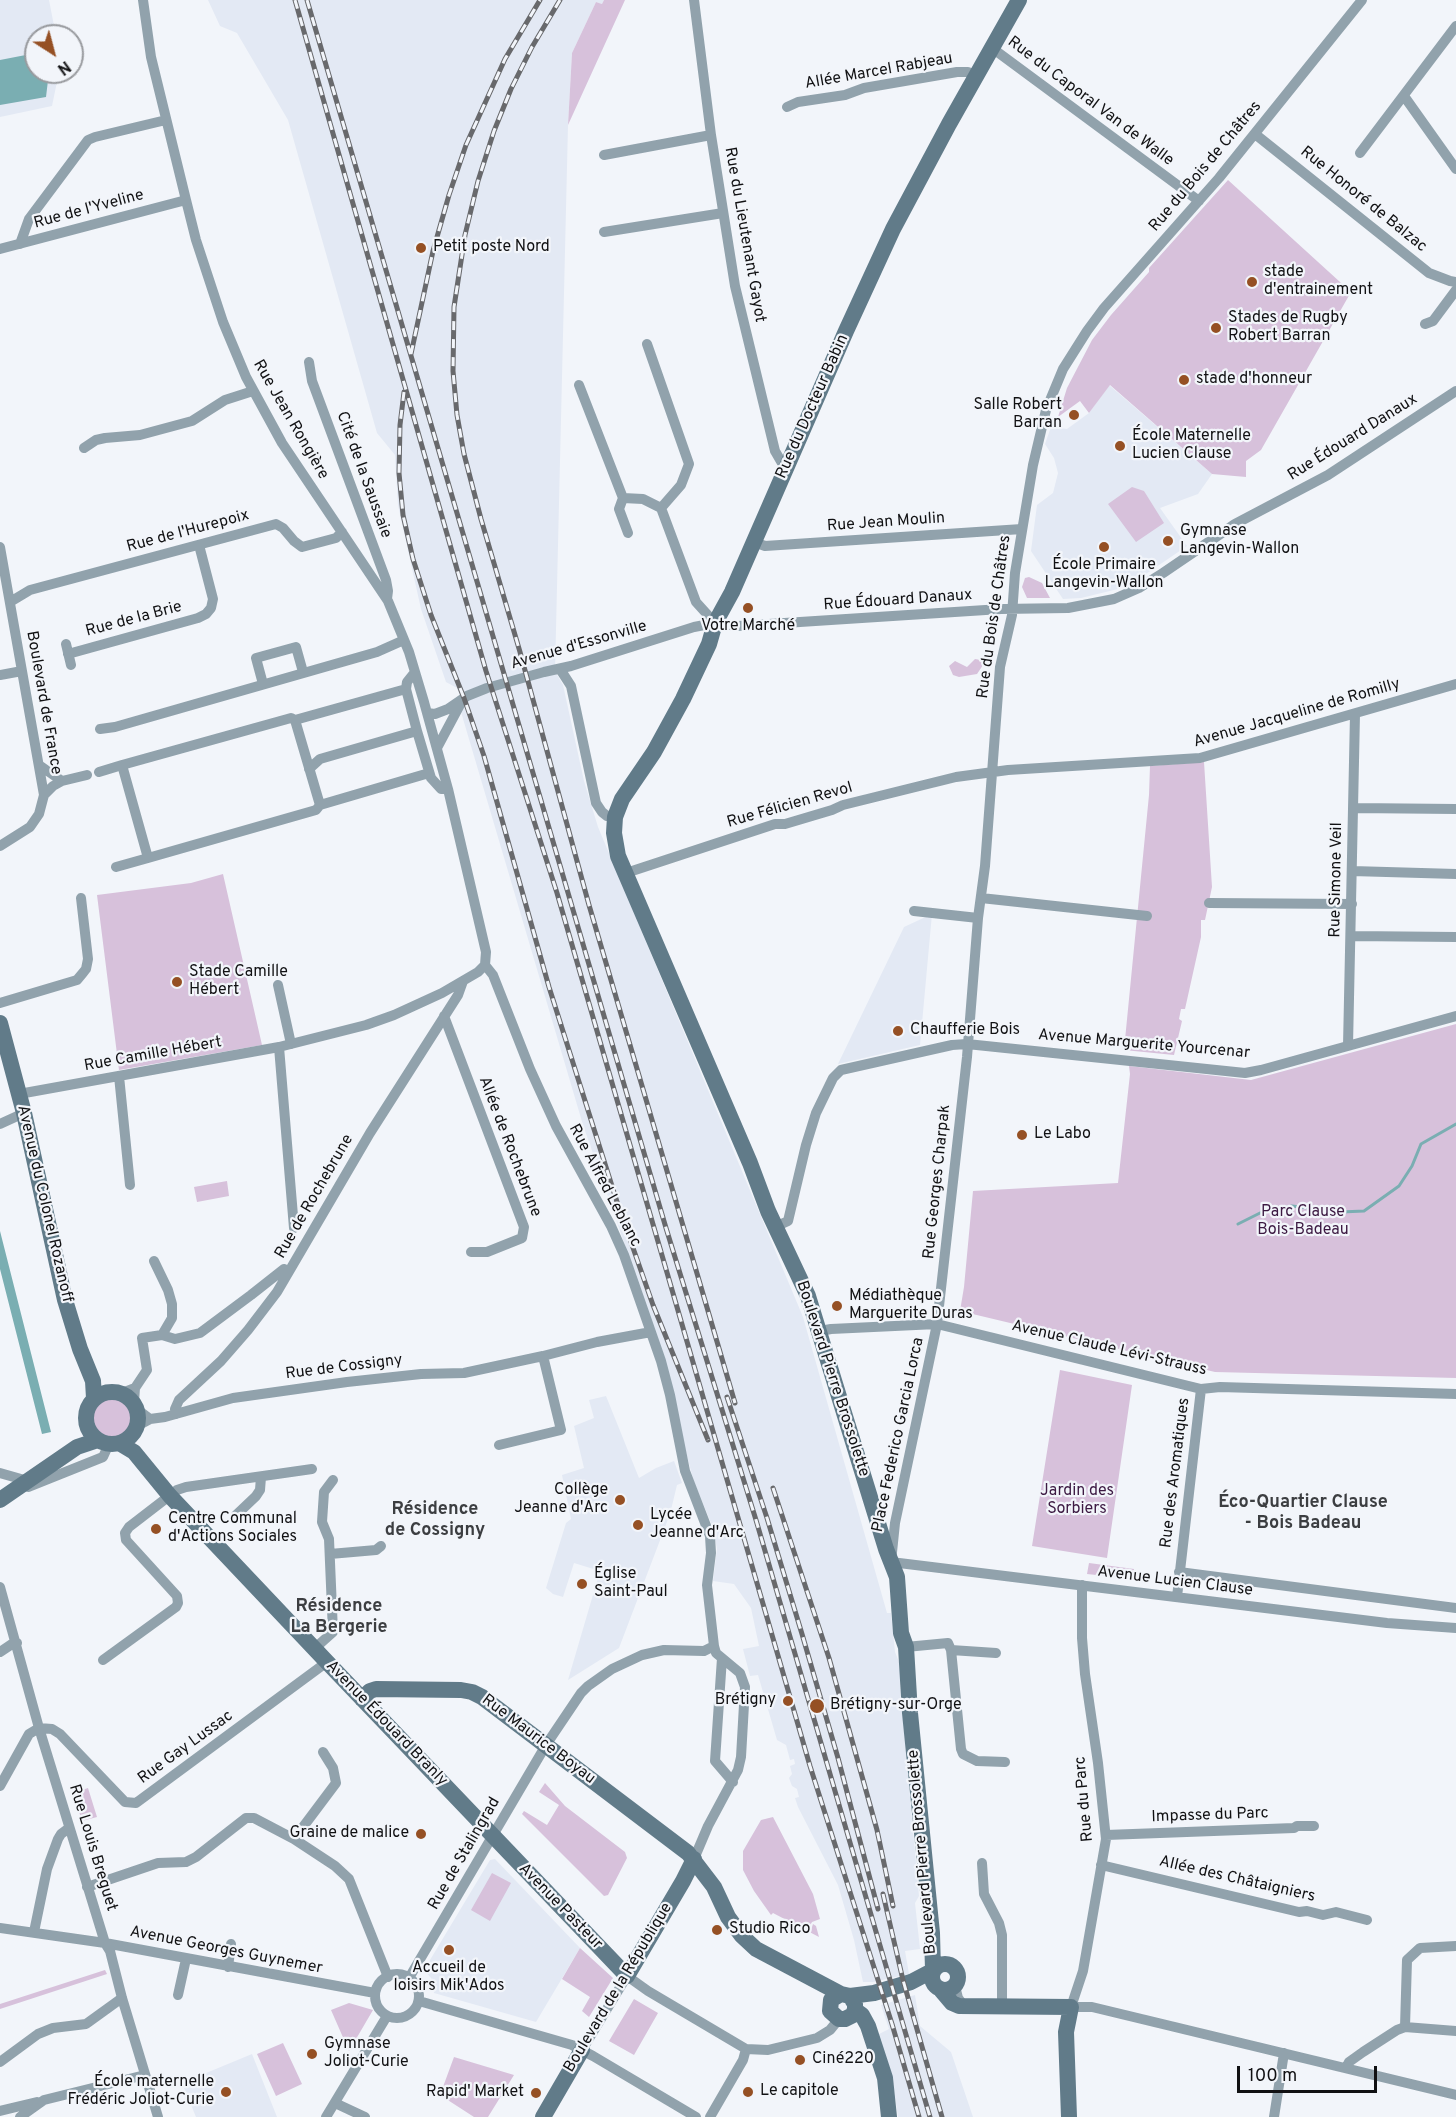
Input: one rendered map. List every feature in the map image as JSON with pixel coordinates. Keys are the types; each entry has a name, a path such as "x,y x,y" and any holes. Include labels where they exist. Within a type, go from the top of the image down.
{"main road":[{"name":"Rue du Docteur Babin","path":"615,817 622,799 654,752 676,714 709,644 715,622 732,592 893,229 1019,0"},
{"name":"Boulevard Pierre Brossolette","path":"615,817 615,843 626,873 775,1227 808,1296 897,1577 901,1633 906,1647 910,1713 932,1933 939,1981"},
{"name":"Avenue du Colonel Rozanoff","path":"0,1023 24,1113 71,1324 119,1417"},
{"path":"4,1498 119,1417"},
{"name":"Avenue Édouard Branly","path":"119,1417 170,1496 492,1837"},
{"name":"Rue Maurice Boyau","path":"362,1699 370,1691 376,1689 472,1692 546,1745 694,1859 714,1887 728,1917 748,1942 764,1954 820,1981 848,2008 870,2035 885,2078 889,2117"},
{"name":"Avenue Pasteur","path":"492,1837 627,1976"},
{"name":"Boulevard de la République","path":"627,1976 694,1859"},
{"path":"848,2008 939,1981 952,2003 964,2006 1071,2007 1066,2032 1069,2117"},
{"name":"Boulevard de la République","path":"543,2117 582,2050"}],"street":[{"name":"Rue Jean Rongière","path":"143,0 151,57 186,200 215,298 239,362 282,443 385,595 404,639 432,731"},
{"name":"Rue du Lieutenant Gayot","path":"694,0 711,135 735,286 775,452 786,470"},
{"name":"Rue du Bois de Châtres","path":"967,1044 978,918 986,866 1000,668 1013,609 1015,573 1022,529 1046,410 1063,369 1104,308 1199,201 1362,0"},
{"path":"1360,153 1455,30"},
{"name":"Rue du Caporal Van de Walle","path":"992,48 1199,201"},
{"name":"Allée Marcel Rabjeau","path":"787,107 798,102 845,95 864,88 957,72 968,72 976,76"},
{"path":"1404,96 1456,169"},
{"path":"20,244 29,219 88,140 95,136 166,120"},
{"name":"Rue Honoré de Balzac","path":"1255,134 1429,273 1456,282"},
{"path":"604,155 711,135"},
{"name":"Rue de l'Yveline","path":"0,249 186,200"},
{"path":"604,232 723,213"},
{"path":"1425,324 1433,321 1456,290"},
{"path":"647,344 689,464 681,485 661,508"},
{"name":"Cité de la Saussaie","path":"309,362 312,381 386,580 388,591 385,595"},
{"path":"579,385 623,498 619,509 628,533"},
{"path":"84,448 96,440 140,435 192,421 225,400 253,391"},
{"name":"Rue Édouard Danaux","path":"715,622 738,626 1013,609 1068,608 1114,599 1139,588 1227,529 1328,475 1456,391"},
{"path":"623,498 643,499 661,508 696,602 715,622"},
{"name":"Rue de l'Hurepoix","path":"10,602 30,590 276,524 284,528 294,542 302,547 336,538 342,532"},
{"name":"Rue Jean Moulin","path":"754,542 765,546 1022,529"},
{"name":"Rue de la Brie","path":"68,654 206,614 211,608 213,599 199,545"},
{"name":"Boulevard de France","path":"0,547 44,795 39,814 30,827 0,846"},
{"path":"4,577 30,590"},
{"name":"Avenue d'Essonville","path":"426,708 435,714 467,696 715,622"},
{"path":"100,729 115,727 377,652 404,639"},
{"path":"263,684 256,658 296,647 303,672"},
{"path":"560,669 571,686 596,803 607,816 615,817"},
{"path":"0,675 22,672"},
{"path":"415,672 406,682 406,689 417,731 429,773 435,784 441,789 448,789"},
{"name":"Avenue Jacqueline de Romilly","path":"965,776 1008,770 1200,758 1456,684"},
{"path":"99,772 291,718 295,720 406,689"},
{"path":"436,748 451,719 467,696"},
{"name":"Rue Simone Veil","path":"1348,1046 1355,714"},
{"path":"295,720 320,805"},
{"path":"309,769 320,759 417,731"},
{"name":"Rue Alfred Leblanc","path":"432,731 486,952 485,965 493,975 530,1069 556,1126 611,1226 624,1255 651,1332 670,1395 685,1471 710,1536 711,1553 707,1586 714,1646"},
{"path":"305,754 320,759"},
{"path":"39,765 62,781"},
{"path":"122,765 148,858"},
{"path":"116,867 316,810 320,805 429,773"},
{"path":"44,795 62,781 87,775"},
{"name":"Rue Félicien Revol","path":"626,873 775,824 785,824 843,805 965,776"},
{"path":"1353,808 1456,809"},
{"path":"1352,871 1456,874"},
{"path":"0,1003 77,980 82,975 88,959 81,898"},
{"path":"981,898 1147,916"},
{"path":"1209,903 1352,904"},
{"path":"914,911 978,918"},
{"path":"1351,936 1456,937"},
{"name":"Rue Camille Hébert","path":"19,1094 279,1047 366,1025 394,1015 463,981 485,965"},
{"name":"Rue de Rochebrune","path":"176,1414 175,1409 179,1400 221,1361 277,1292 370,1133 458,995 463,981"},
{"path":"278,986 291,1044"},
{"name":"Allée de Rochebrune","path":"444,1016 524,1227 522,1238 487,1252 471,1252"},
{"name":"Avenue Marguerite Yourcenar","path":"967,1044 1245,1072 1261,1070 1456,1016"},
{"path":"775,1227 788,1221 816,1113 833,1078 842,1070 952,1045 967,1044"},
{"name":"Rue Georges Charpak","path":"937,1324 967,1044"},
{"path":"279,1047 294,1228"},
{"path":"119,1076 130,1185"},
{"path":"0,1124 24,1113"},
{"path":"154,1261 163,1277 172,1304 172,1318 162,1335"},
{"path":"4,1498 98,1459 106,1453 119,1417 147,1370 142,1338 162,1335 175,1339 200,1333 284,1269"},
{"name":"Place Federico Garcia Lorca","path":"820,1331 937,1324 895,1523 891,1562"},
{"name":"Avenue Claude Lévi-Strauss","path":"937,1324 1202,1389 1220,1387 1456,1394"},
{"name":"Rue de Cossigny","path":"119,1417 176,1414 233,1398 347,1382 421,1374 464,1373 651,1332"},
{"path":"500,1445 561,1430 543,1356"},
{"name":"Rue des Aromatiques","path":"1177,1598 1202,1389"},
{"path":"103,1660 176,1607 178,1603 177,1596 125,1537 129,1527 177,1490 186,1487 312,1469"},
{"path":"0,1473 28,1480"},
{"path":"236,1515 260,1490 261,1477"},
{"path":"314,1649 333,1632 329,1539 322,1522 324,1492 333,1480"},
{"path":"330,1554 376,1550 381,1546"},
{"name":"Avenue Lucien Clause","path":"891,1562 1387,1623 1456,1628"},
{"path":"1179,1572 1456,1608"},
{"name":"Rue du Parc","path":"1071,2007 1083,1971 1106,1835 1085,1674 1082,1586"},
{"name":"Rue Louis Breguet","path":"0,1587 39,1728 87,1887 105,1943 110,1951 158,2117"},
{"path":"906,1647 945,1642 950,1645 960,1749 963,1754 977,1761 1005,1762"},
{"path":"0,1652 17,1643"},
{"path":"694,1859 708,1826 733,1782 741,1757 746,1687 740,1673 716,1653 714,1646"},
{"name":"Rue de Stalingrad","path":"409,1978 546,1745 588,1686 632,1658 674,1650 704,1651 714,1646"},
{"path":"951,1650 996,1653"},
{"path":"722,1658 715,1761 733,1782"},
{"name":"Rue Gay Lussac","path":"39,1728 52,1729 60,1734 125,1802 136,1803 327,1662"},
{"path":"0,1786 30,1734 39,1728"},
{"path":"294,1839 336,1783 333,1768 323,1752"},
{"path":"87,1887 158,1863 186,1862 249,1817 265,1822 294,1839 335,1866 349,1879 388,1977"},
{"name":"Impasse du Parc","path":"1106,1835 1314,1826"},
{"path":"34,1932 39,1901 51,1858 61,1834 69,1828"},
{"path":"982,1863 984,1894 999,1923 1002,1935 1002,2006"},
{"name":"Allée des Châtaigniers","path":"1101,1865 1299,1912 1307,1911 1323,1915 1336,1912 1367,1920"},
{"name":"Avenue Georges Guynemer","path":"0,1928 105,1943 375,1994"},
{"path":"228,1967 231,1944"},
{"path":"1405,2027 1407,1960 1420,1948 1456,1946"},
{"path":"178,1995 186,1959"},
{"path":"402,1975 409,1978 416,1985 419,2001 416,2007 407,2016 395,2018 387,2016 379,2009 375,1994 378,1985 388,1977 402,1975"},
{"path":"627,1976 648,1991 746,2049 768,2050 817,2038 830,2030 848,2008"},
{"name":"Boulevard de la République","path":"582,2050 627,1976"},
{"path":"0,2062 38,2034 53,2028 86,2024 122,1998"},
{"path":"419,2001 582,2050 696,2117"},
{"path":"1071,2007 1092,2007 1456,2095"},
{"path":"326,2117 387,2016"},
{"path":"1346,2068 1349,2062 1363,2052 1405,2027 1456,2031"},
{"path":"710,2117 744,2060 746,2049"},
{"path":"1274,2117 1284,2053"},
{"path":"0,2111 145,2075"},
{"path":"20,2117 44,2100"},
{"path":"335,2103 365,2117"}],"shaded area":[{"path":"0,0 49,0 54,24 24,24 24,84 57,84 52,106 0,117"},
{"path":"208,0 604,0 602,4 596,2 572,53 568,125 555,671 563,685 584,781 598,827 803,1317 887,1613 891,1613 895,1652 901,1676 900,1688 919,1896 915,1903 920,1949 905,1951 909,1974 863,1982 838,1885 795,1798 799,1797 797,1789 792,1786 789,1778 792,1774 790,1766 795,1764 794,1759 790,1760 786,1745 777,1740 758,1675 750,1676 743,1649 759,1646 751,1608 734,1584 713,1581 717,1549 713,1528 694,1482 656,1334 583,1125 461,712 464,707 457,688 446,682 421,609 398,505 395,455 377,433 288,120 237,33 220,26"},
{"path":"1109,385 1212,474 1198,494 1160,508 1187,546 1143,576 1118,589 1081,598 1063,599 1031,551 1037,505 1053,493 1058,473 1054,458 1045,444 1051,427 1067,429 1089,413"},
{"path":"932,914 920,1045 838,1064 904,927"},
{"path":"606,1396 639,1478 674,1461 682,1483 677,1485 670,1514 619,1648 568,1680 600,1571 574,1563 563,1597 553,1594 546,1588 566,1523 571,1519 562,1475 584,1468 574,1426 594,1418 589,1400"},
{"path":"495,1859 580,1948 536,2022 434,1993 431,1978 424,1970 490,1860"},
{"path":"915,1995 920,2026 951,2052 973,2117 898,2117 893,2083 877,2035 889,2029 881,2005"},
{"name":"École maternelle Frédéric Joliot-Curie","path":"252,2054 277,2117 196,2117 182,2083"}],"green space":[{"path":"604,0 625,0 568,125 572,53 596,2 602,4"},
{"name":"Stades de Rugby Robert Barran","path":"1228,180 1351,292 1261,450 1246,461 1246,477 1212,474 1110,385 1089,413 1080,401 1058,417 1067,388 1092,340 1149,272 1149,268"},
{"path":"1132,487 1144,491 1164,523 1136,542 1108,504"},
{"path":"1029,577 1042,583 1050,598 1027,598 1022,587 1025,578"},
{"path":"975,659 981,660 983,665 977,674 959,677 953,675 949,666 955,661 967,667"},
{"path":"1204,762 1212,887 1205,920 1201,920 1201,937 1185,1009 1181,1009 1179,1019 1182,1021 1174,1055 1124,1050 1150,766"},
{"name":"Stade Camille Hébert","path":"223,874 262,1045 119,1070 97,895 191,883"},
{"name":"Parc Clause Bois-Badeau","path":"1456,1024 1456,1378 1215,1372 960,1311 973,1191 1118,1183 1129,1066 1251,1080"},
{"path":"227,1181 229,1196 197,1202 194,1187"},
{"name":"Jardin des Sorbiers","path":"1060,1370 1132,1385 1107,1558 1032,1546"},
{"path":"111,1398 125,1404 131,1418 125,1432 111,1438 97,1432 91,1418 97,1404"},
{"path":"1089,1563 1134,1569 1133,1579 1087,1574"},
{"path":"545,1783 565,1806 625,1852 627,1858 608,1895 604,1896 522,1814 524,1811 547,1825 559,1805 539,1792"},
{"path":"88,1788 97,1817 82,1821 73,1793"},
{"path":"773,1817 813,1894 820,1919 812,1922 808,1929 811,1930 813,1924 816,1926 819,1937 773,1913 771,1915 743,1870 743,1851 761,1820"},
{"path":"492,1873 511,1883 490,1921 471,1910"},
{"path":"580,1948 613,1978 589,2017 582,2011 590,1997 562,1979"},
{"path":"105,1970 107,1974 0,2009 0,2004"},
{"path":"634,1999 658,2013 634,2055 609,2041"},
{"path":"349,2003 373,2010 349,2051 331,2010"},
{"path":"283,2043 302,2084 276,2096 257,2054"},
{"path":"454,2057 514,2075 488,2117 474,2117 440,2095"}],"water":[{"path":"24,55 24,84 48,84 46,97 0,105 0,60"},
{"path":"0,1231 51,1432 42,1434 0,1269"}],"waterway":[{"path":"1238,1224 1264,1211 1292,1206 1341,1212 1364,1211 1399,1186 1412,1166 1421,1144 1456,1124"}],"railway":[{"path":"295,0 486,671 557,893 810,1766 919,2117"},
{"path":"307,0 666,1228 756,1520 930,2117"},
{"path":"411,354 433,251 466,145 505,59 540,0"},
{"path":"560,0 532,47 511,89 494,131 478,181 465,235 454,307 453,371 457,415 464,454 481,519 589,905 735,1403"},
{"path":"404,392 400,425 399,473 403,515 413,559 431,615 484,756 549,987 618,1205 653,1305 708,1440"},
{"path":"727,1397 802,1634 878,1909"},
{"path":"773,1488 829,1658 877,1830 893,1906"},
{"path":"883,1894 903,1980 942,2117"}],"place":[{"name":"Petit poste Nord","path":"421,248"},
{"name":"stade d'entrainement","path":"1252,282"},
{"name":"Stades de Rugby Robert Barran","path":"1216,328"},
{"name":"stade d'honneur","path":"1184,380"},
{"name":"Salle Robert Barran","path":"1074,415"},
{"name":"École Maternelle Lucien Clause","path":"1120,446"},
{"name":"Gymnase Langevin-Wallon","path":"1168,541"},
{"name":"École Primaire Langevin-Wallon","path":"1104,547"},
{"name":"Votre Marché","path":"748,608"},
{"name":"Stade Camille Hébert","path":"177,982"},
{"name":"Chaufferie Bois","path":"898,1031"},
{"name":"Le Labo","path":"1022,1135"},
{"name":"Médiathèque Marguerite Duras","path":"837,1306"},
{"name":"Collège Jeanne d'Arc","path":"620,1500"},
{"name":"Lycée Jeanne d'Arc","path":"638,1525"},
{"name":"Centre Communal d'Actions Sociales","path":"156,1529"},
{"name":"Église Saint-Paul","path":"582,1584"},
{"name":"Brétigny","path":"788,1701"},
{"name":"Brétigny-sur-Orge","path":"817,1706"},
{"name":"Graine de malice","path":"421,1834"},
{"name":"Studio Rico","path":"717,1930"},
{"name":"Accueil de loisirs Mik'Ados","path":"449,1950"},
{"name":"Gymnase Joliot-Curie","path":"312,2054"},
{"name":"Ciné220","path":"800,2060"},
{"name":"École maternelle Frédéric Joliot-Curie","path":"226,2092"},
{"name":"Le capitole","path":"748,2092"},
{"name":"Rapid' Market","path":"536,2093"}],"district":[{"name":"Éco-Quartier Clause - Bois Badeau","path":"1303,1513"},
{"name":"Résidence de Cossigny","path":"435,1520"},
{"name":"Résidence La Bergerie","path":"339,1617"}]}
